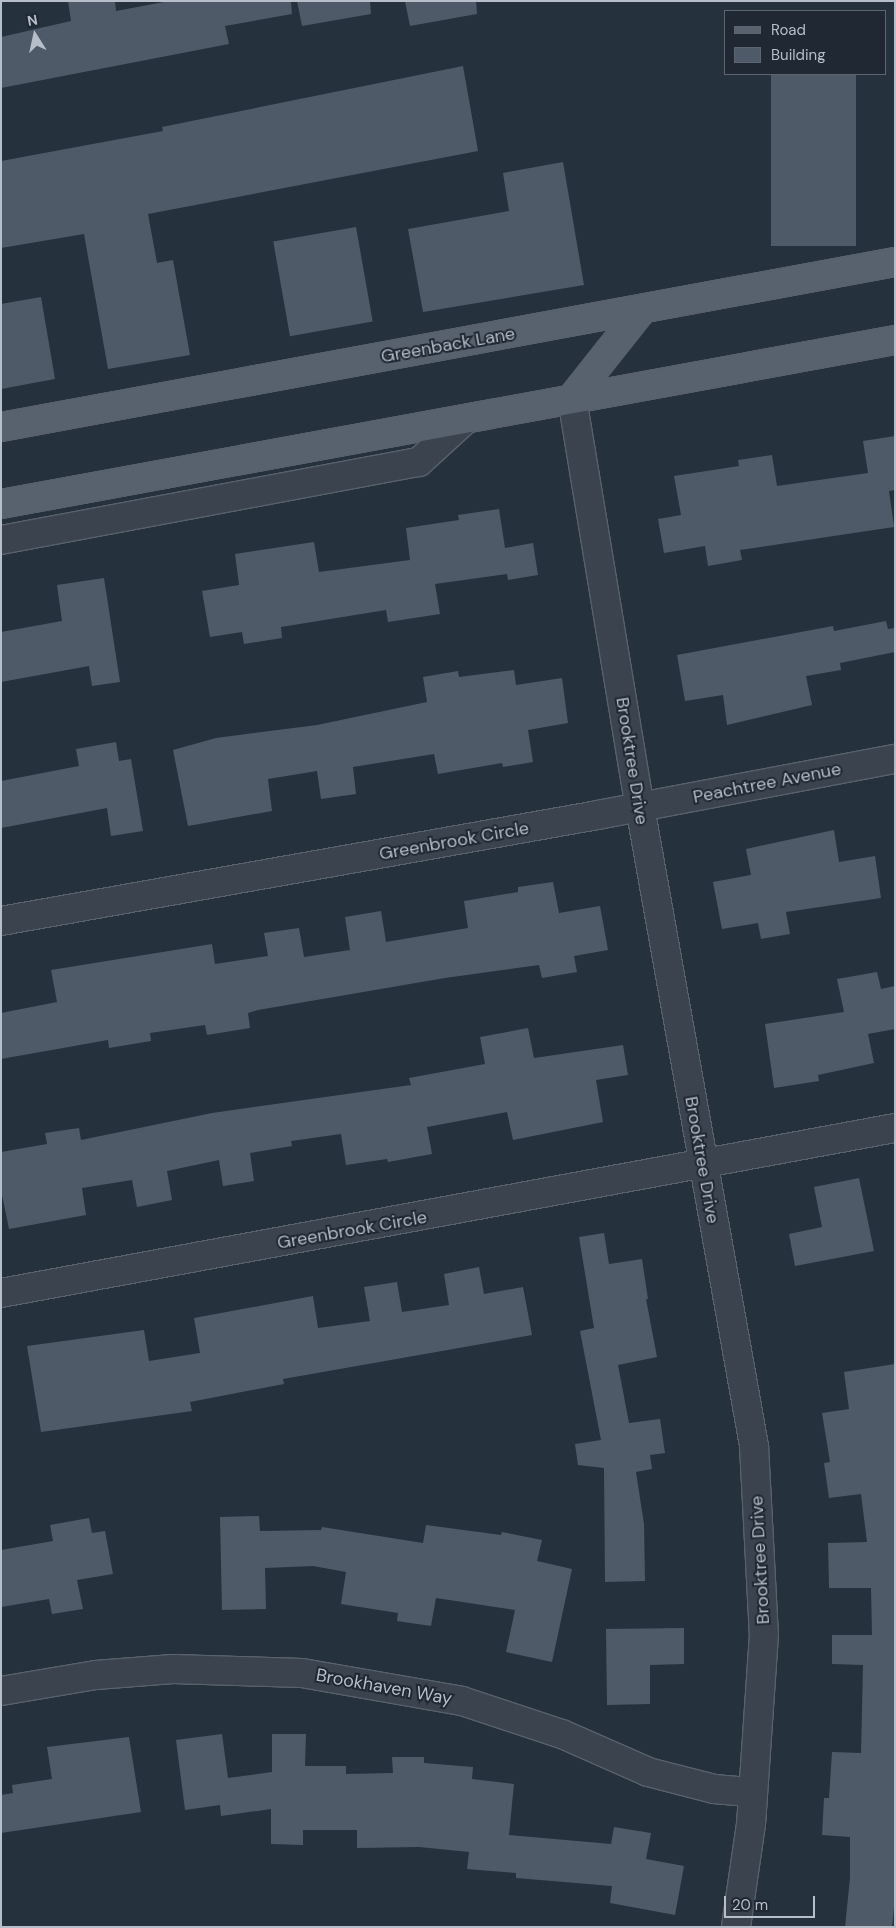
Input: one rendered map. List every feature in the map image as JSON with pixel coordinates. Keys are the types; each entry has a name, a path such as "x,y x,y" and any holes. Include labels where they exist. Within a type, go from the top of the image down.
{"main road":[{"name":"Greenback Lane","path":"1,427 641,311 895,262"},
{"path":"572,398 641,311"},
{"path":"1,504 895,340"}],"street":[{"name":"Brooktree Drive","path":"572,398 640,807 754,1446 764,1634 752,1792 736,1927"},
{"path":"1,540 419,462 465,420"},
{"name":"Peachtree Avenue","path":"640,807 895,759"},
{"name":"Greenbrook Circle","path":"1,922 640,807"},
{"name":"Greenbrook Circle","path":"1,1293 895,1128"},
{"name":"Brookhaven Way","path":"1,1691 96,1675 173,1669 302,1673 462,1701 562,1734 648,1772 714,1789 752,1792"}],"building":[{"path":"68,1 115,1 116,11 169,1 291,1 292,14 225,26 229,44 1,88 1,37 71,21"},
{"path":"297,1 370,1 371,14 302,26"},
{"path":"405,1 476,1 477,14 410,26"},
{"path":"463,66 478,151 148,214 157,263 173,260 190,355 108,369 84,234 1,248 1,161 163,131 162,127"},
{"path":"771,75 856,75 856,246 771,246"},
{"path":"563,162 584,285 423,312 408,229 509,211 503,173"},
{"path":"356,227 373,322 290,336 273,242"},
{"path":"41,297 55,379 1,389 1,304"},
{"path":"895,436 895,490 889,491 894,527 740,550 742,560 708,566 705,546 664,553 658,519 681,515 674,476 739,466 738,460 772,455 777,486 868,473 863,441"},
{"path":"499,509 505,548 533,543 538,575 508,580 507,574 435,584 440,614 388,622 386,610 281,627 282,638 244,644 242,632 210,637 202,591 239,585 235,554 314,542 319,572 410,560 406,528 459,520 458,515"},
{"path":"104,578 120,682 92,686 89,666 1,682 1,632 62,621 57,585"},
{"path":"886,621 888,629 895,628 895,652 840,663 841,670 806,676 812,705 727,725 723,695 685,701 677,655 833,626 834,631"},
{"path":"514,670 516,685 562,678 568,723 528,730 533,762 503,767 502,763 438,774 434,754 353,767 356,794 321,799 317,771 268,779 272,811 188,826 173,750 216,738 317,725 427,702 423,677 458,671 459,677"},
{"path":"116,742 119,761 131,759 143,831 111,836 107,808 1,828 1,781 79,766 76,749"},
{"path":"834,830 839,862 875,856 881,898 786,912 790,934 761,939 758,923 722,929 713,882 751,875 746,849"},
{"path":"553,882 559,913 600,906 608,950 574,956 577,972 542,978 539,965 445,978 258,1010 248,1013 250,1028 207,1035 205,1025 150,1033 151,1041 109,1048 108,1040 1,1059 1,1013 57,1002 51,970 212,944 215,964 268,956 264,933 299,928 304,957 350,950 345,917 381,911 386,942 468,928 464,901 518,892 518,887"},
{"path":"877,972 881,989 895,986 895,1029 868,1034 874,1063 818,1075 819,1081 774,1088 765,1024 844,1012 837,979"},
{"path":"528,1028 534,1058 623,1045 628,1075 596,1080 603,1122 513,1140 507,1112 427,1127 432,1154 388,1162 387,1159 346,1165 341,1134 291,1141 292,1146 250,1153 254,1181 223,1186 219,1160 167,1171 172,1200 137,1207 132,1180 82,1188 86,1215 9,1229 1,1190 1,1152 47,1144 45,1133 79,1128 81,1140 212,1113 411,1085 409,1078 485,1064 480,1037"},
{"path":"859,1178 874,1251 795,1266 789,1234 822,1227 814,1187"},
{"path":"604,1233 609,1264 642,1259 648,1299 646,1299 657,1357 618,1365 629,1423 660,1419 665,1453 650,1455 652,1469 636,1472 644,1524 645,1581 605,1582 604,1468 578,1465 575,1444 601,1440 580,1331 594,1328 579,1237"},
{"path":"479,1267 484,1294 523,1287 532,1335 283,1379 284,1384 190,1402 192,1411 41,1432 27,1346 144,1330 149,1361 200,1353 194,1318 313,1296 318,1328 370,1321 364,1287 397,1282 402,1312 449,1305 444,1274"},
{"path":"895,1364 895,1897 892,1927 845,1927 850,1878 850,1837 822,1835 824,1798 829,1798 832,1752 861,1753 863,1665 832,1664 832,1635 872,1635 871,1588 829,1588 828,1543 867,1542 861,1494 829,1498 824,1463 830,1462 822,1413 849,1409 844,1372"},
{"path":"259,1516 260,1531 321,1530 322,1527 423,1543 426,1525 501,1535 502,1532 542,1540 537,1561 572,1569 552,1662 506,1652 515,1610 436,1598 431,1626 397,1621 398,1613 341,1604 346,1572 313,1566 265,1568 266,1609 222,1610 220,1517"},
{"path":"89,1518 92,1533 105,1531 113,1574 77,1580 83,1609 52,1614 49,1599 1,1607 1,1550 53,1541 50,1525"},
{"path":"684,1628 684,1664 650,1665 650,1704 607,1705 606,1629"},
{"path":"222,1734 228,1778 272,1772 272,1734 306,1734 305,1766 346,1766 346,1774 393,1773 392,1757 424,1757 424,1763 473,1767 472,1779 514,1784 509,1835 611,1844 614,1827 651,1833 646,1859 684,1866 675,1915 610,1903 612,1886 516,1878 516,1873 467,1869 469,1852 419,1847 357,1848 357,1830 303,1830 303,1845 271,1844 271,1809 221,1816 220,1805 185,1810 176,1740"},
{"path":"129,1737 141,1812 1,1833 1,1795 13,1793 12,1785 52,1779 47,1747"}]}
